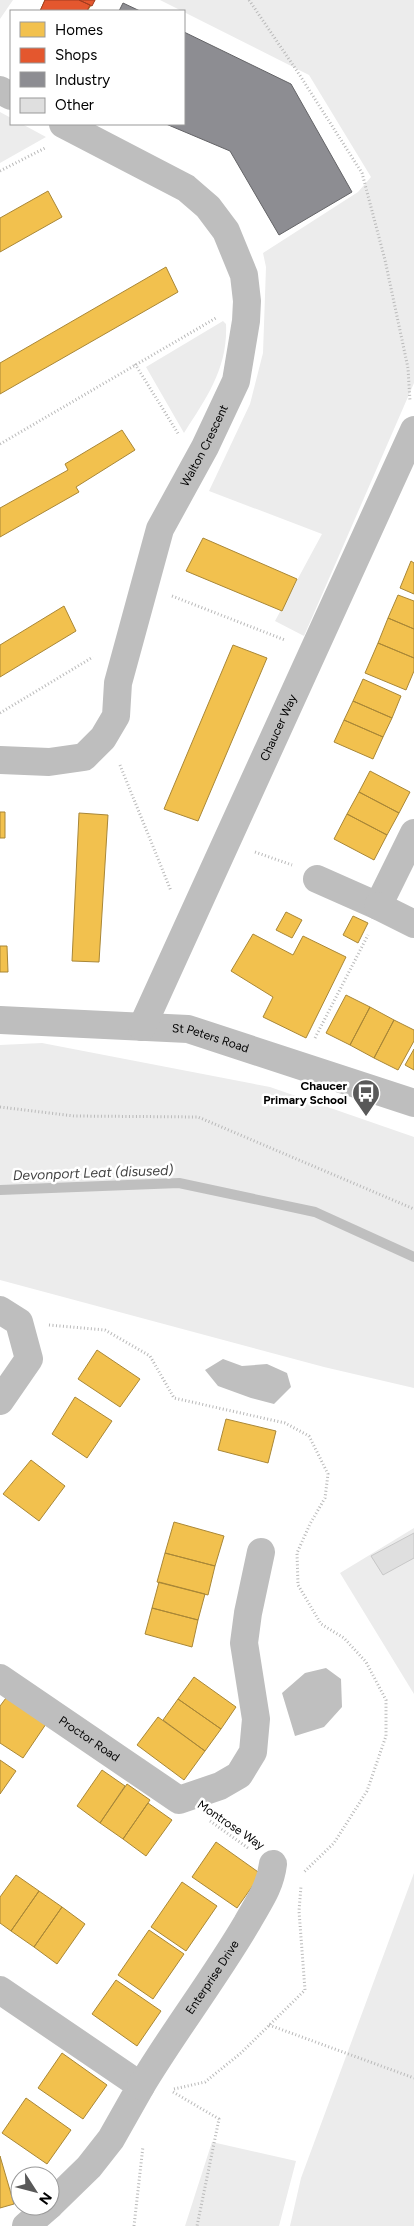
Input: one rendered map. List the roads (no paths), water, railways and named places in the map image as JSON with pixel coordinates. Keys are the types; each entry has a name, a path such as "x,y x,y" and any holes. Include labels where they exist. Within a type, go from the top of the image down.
{"street":[{"name":"Walton Crescent","path":"0,760 49,762 84,757 106,733 116,716 118,683 160,528 205,447 236,381 246,322 247,301 244,275 226,231 208,207 186,188 70,127"},
{"name":"Chaucer Way","path":"142,1027 414,431"},
{"path":"380,907 414,833"},
{"path":"322,881 414,924"},
{"name":"St Peters Road","path":"0,1020 188,1029 414,1102"},
{"path":"0,1310 19,1322 28,1358 0,1401"},
{"name":"Proctor Road","path":"0,1678 178,1800 220,1786 239,1775 254,1752 256,1719 244,1643 248,1613 261,1552"},
{"name":"Enterprise Drive","path":"60,2196 90,2168 111,2139 167,2042 231,1950 271,1881 273,1864"},
{"path":"0,1990 141,2086"},
{"name":"Enterprise Drive","path":"26,2226 38,2216"}],"waterway":[{"name":"Devonport Leat (disused)","path":"0,1190 179,1183 315,1212 414,1257"}],"place":[{"name":"Chaucer Primary School","path":"366,1117"}]}
